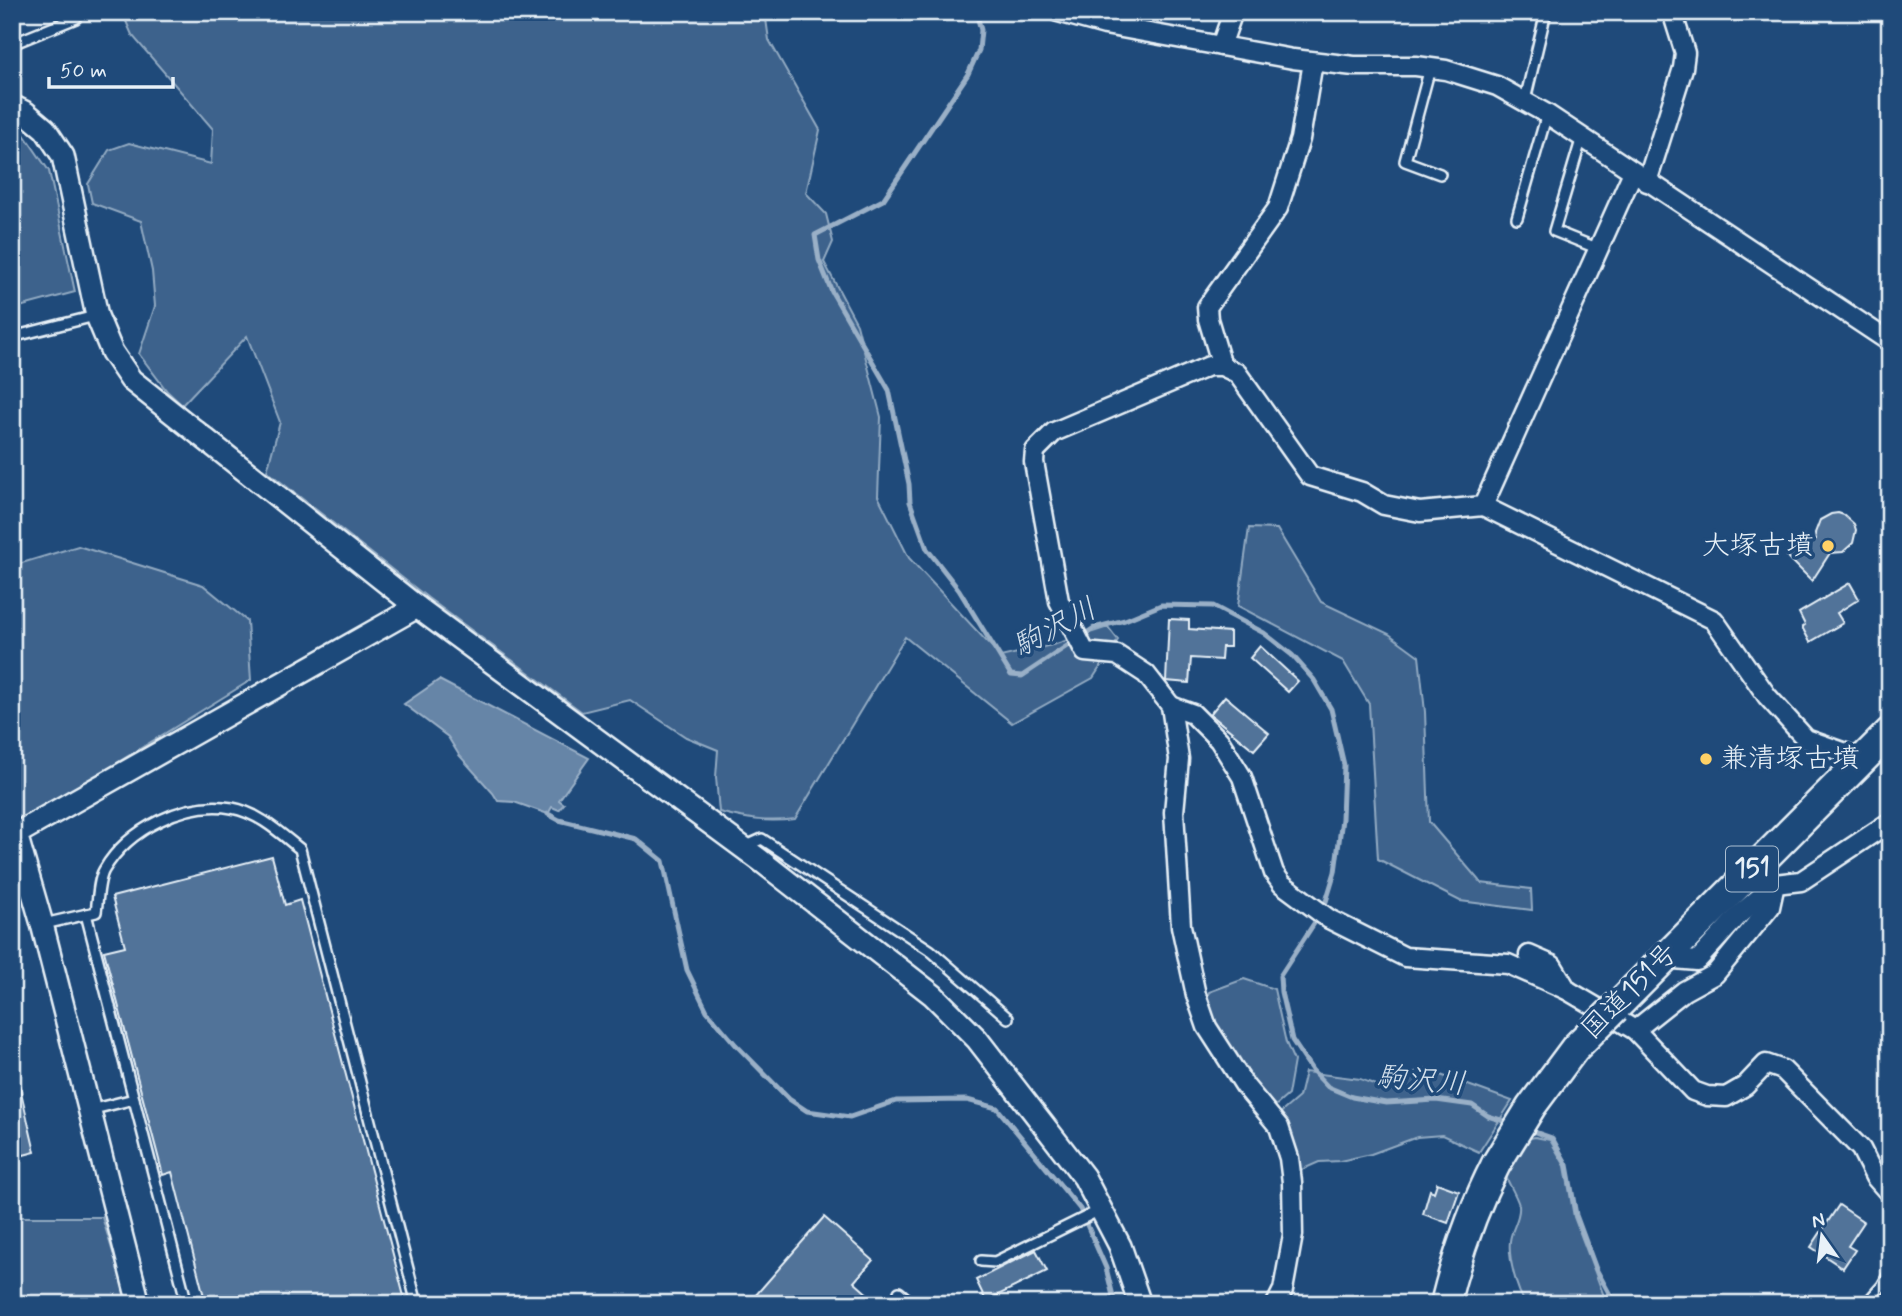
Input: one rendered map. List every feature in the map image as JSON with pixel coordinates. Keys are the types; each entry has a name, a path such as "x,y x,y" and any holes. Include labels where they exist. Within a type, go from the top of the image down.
{"highway":[{"name":"国道151号","path":"1445,1304 1453,1270 1478,1200 1496,1164 1531,1107 1575,1048 1890,732"}],"street":[{"path":"1058,12 1105,25 1313,62 1430,68 1456,72 1497,86 1547,114 1890,342"},
{"path":"1221,46 1233,12"},
{"path":"1483,506 1599,249 1640,177 1683,68 1685,53 1672,12"},
{"path":"1222,366 1207,307 1278,208 1300,139 1313,62"},
{"path":"12,106 26,113 45,129 63,156 97,316 113,352 131,380 417,607 743,848 933,995 977,1039 1084,1177 1098,1211 1120,1246 1140,1304"},
{"path":"1276,1304 1283,1290 1293,1235 1289,1158 1279,1127 1245,1086 1207,1027 1196,995 1181,926 1174,813 1180,759 1171,706 1146,674 1117,655 1085,652 1059,601 1034,462 1035,452 1054,432 1209,366 1222,366 1237,373 1310,476 1362,492 1384,505 1420,512 1483,506 1714,620 1767,696 1806,740 1863,760"},
{"path":"139,1304 42,924 14,835 417,607"},
{"path":"1171,706 1193,714 1219,740 1242,776 1274,873 1282,884 1322,914 1405,957 1508,964 1567,990 1635,1030 1693,1091 1707,1096 1726,1097 1745,1086 1766,1064 1783,1070 1861,1149 1874,1177 1890,1194"},
{"path":"1663,958 1697,961 1740,914 1775,884 1801,881 1890,822"},
{"path":"1635,1030 1684,991 1715,974 1770,907 1775,884"},
{"path":"1529,955 1552,965 1567,990"}],"lane":[{"path":"12,44 76,18 75,12"},
{"path":"1525,100 1546,12"},
{"path":"1430,68 1405,161 1440,174"},
{"path":"1517,218 1547,114"},
{"path":"1581,137 1554,231 1599,249"},
{"path":"12,338 97,316"},
{"path":"42,924 96,912 102,872 125,843 161,820 182,813 203,807 234,808 270,824 300,849 417,1304"},
{"path":"743,848 762,839 773,846 930,950 1008,1018"},
{"path":"86,914 187,1304"},
{"path":"90,1110 134,1099"},
{"path":"981,1261 995,1262 1098,1211"},
{"path":"1866,1304 1890,1272"},
{"path":"899,1292 913,1304"}],"shaded area":[{"path":"122,12 765,12 769,40 820,130 806,193 826,214 833,242 824,262 857,324 881,417 878,496 909,558 1001,657 1056,644 1108,627 1118,640 1093,678 1012,723 905,637 795,819 756,820 719,812 716,777 718,750 686,737 630,700 582,712 428,598 267,471 280,422 247,336 182,405 167,391 139,354 155,306 152,271 141,221 92,203 88,184 109,150 129,143 211,164 213,129 132,35"},
{"path":"12,117 49,171 75,292 12,309"},
{"path":"1249,528 1277,529 1321,602 1389,634 1419,656 1425,712 1429,822 1481,883 1531,889 1532,910 1460,901 1378,859 1369,704 1343,661 1238,606"},
{"path":"78,546 203,585 247,621 251,680 12,828 12,566"},
{"path":"439,680 589,758 559,800 564,804 559,810 552,807 548,814 514,802 498,801 459,755 448,737 404,704"},
{"path":"1244,979 1274,989 1286,1043 1294,1061 1288,1095 1273,1108 1224,1050 1205,1004 1209,992"},
{"path":"1424,1069 1512,1101 1479,1152 1442,1135 1417,1137 1371,1154 1340,1161 1319,1162 1299,1171 1278,1115 1299,1097 1305,1072 1360,1079 1393,1088 1410,1074"},
{"path":"1535,1137 1550,1140 1565,1166 1574,1217 1607,1304 1526,1304 1519,1291 1510,1248 1519,1205 1505,1175 1526,1139"},
{"path":"12,1217 102,1217 129,1304 12,1304"}],"building":[{"name":"大塚古墳","path":"1838,513 1854,524 1856,530 1853,543 1843,552 1830,553 1812,581 1787,556 1816,539 1815,533 1820,520"},
{"path":"1850,583 1859,599 1837,613 1843,623 1810,642 1802,627 1805,625 1799,613"},
{"path":"1169,619 1189,620 1189,629 1230,632 1230,647 1222,647 1221,660 1191,658 1189,683 1166,681"},
{"path":"1260,646 1298,681 1288,692 1250,658"},
{"path":"1225,696 1269,733 1254,750 1210,714"},
{"path":"272,856 285,905 300,900 406,1304 206,1304 172,1172 163,1175 104,951 125,946 112,897"},
{"path":"17,1075 35,1152 12,1158 12,1076"},
{"path":"1437,1183 1459,1191 1448,1223 1423,1214 1430,1190 1434,1192"},
{"path":"1839,1205 1864,1222 1848,1246 1855,1250 1843,1268 1811,1247"},
{"path":"824,1217 873,1260 854,1282 879,1304 748,1304"},
{"path":"1036,1250 1047,1271 986,1301 976,1280"}],"waterway":[{"name":"駒沢川","path":"976,12 981,30 979,50 968,74 883,200 815,235 819,260 832,292 889,390 909,484 910,502 927,549 959,590 1011,675 1022,676 1094,628 1125,620 1161,605 1213,606 1264,633 1292,655 1314,680 1331,709 1344,765 1342,819 1335,872 1324,908 1280,976 1292,1040 1312,1070 1328,1087 1352,1097 1386,1103 1436,1100 1472,1105 1488,1116 1510,1123"},
{"path":"548,814 559,820 636,839 663,861 687,970 707,1011 789,1099 807,1111 850,1117 896,1101 967,1100 997,1108 1080,1209 1106,1268 1115,1304"},
{"name":"駒沢川","path":"1529,1130 1552,1138 1567,1165 1576,1215 1596,1269 1615,1304"}],"place":[{"name":"大塚古墳","path":"1828,546"},
{"name":"兼清塚古墳","path":"1706,759"}]}
